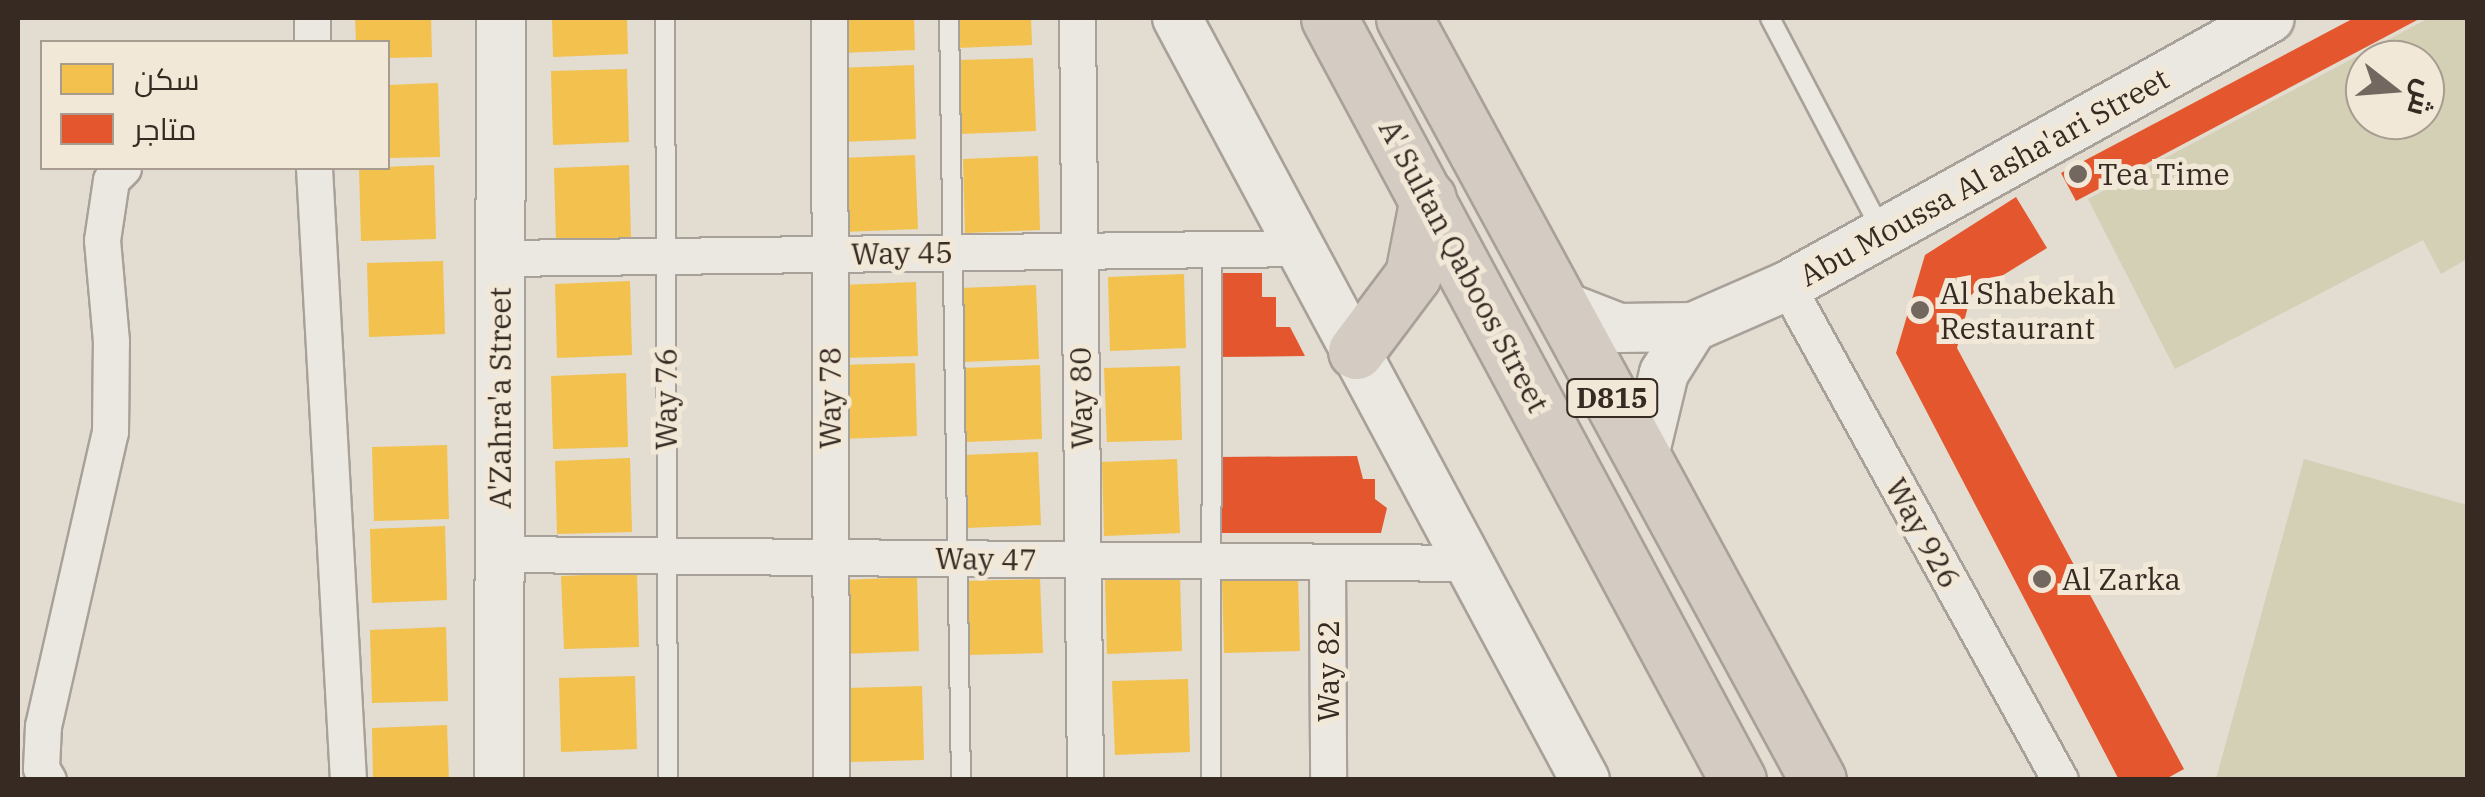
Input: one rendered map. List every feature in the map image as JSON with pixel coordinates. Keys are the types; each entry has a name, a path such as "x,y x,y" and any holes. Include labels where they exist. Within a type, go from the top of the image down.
{"highway":[{"name":"A' Sultan Qaboos Street","path":"1329,18 1738,780"},
{"name":"D815","path":"1404,18 1818,780"},
{"path":"1356,351 1413,274 1428,198"}],"street":[{"name":"A'Zahra'a Street","path":"499,780 500,18"},
{"name":"Way 78","path":"829,18 831,780"},
{"name":"Way 80","path":"1077,18 1085,780"},
{"path":"1177,18 1304,248 1585,780"},
{"name":"Abu Moussa Al asha'ari Street","path":"1563,306 1619,328 1694,327 1786,286 2270,18"},
{"path":"48,780 41,768 43,726 108,446 111,341 102,240 111,180 121,170"},
{"path":"314,170 348,780"},
{"name":"Way 45","path":"500,258 1304,248"},
{"name":"Way 926","path":"1786,286 2060,780"},
{"path":"1644,456 1664,373 1694,327"},
{"name":"Way 47","path":"500,554 1472,564"},
{"name":"Way 82","path":"1327,562 1328,780"}],"lane":[{"name":"Way 76","path":"664,18 668,780"},
{"path":"949,18 961,780"},
{"path":"1770,18 1883,233"},
{"path":"1211,780 1212,250"}],"shaded area":[{"path":"2429,18 2467,18 2467,259 2441,274 2423,240 2175,369 2088,199 2345,63 2345,140 2445,140 2445,40 2388,40"},
{"path":"2304,459 2467,505 2467,779 2216,779"}],"building: سكن":[{"path":"355,18 431,18 432,57 390,58 390,40 356,40"},
{"path":"552,18 627,18 628,54 553,57"},
{"path":"839,18 914,18 915,50 840,53"},
{"path":"956,18 1031,18 1032,45 957,48"},
{"path":"1033,58 1036,131 960,134 958,60"},
{"path":"914,65 916,139 841,142 838,68"},
{"path":"627,69 629,142 553,145 551,71"},
{"path":"438,83 440,157 390,158 390,85"},
{"path":"915,155 918,229 843,232 840,158"},
{"path":"1038,156 1040,230 965,233 963,159"},
{"path":"434,165 436,239 361,241 359,170 390,170 390,167"},
{"path":"629,165 631,239 556,242 554,168"},
{"path":"443,261 445,334 369,337 367,263"},
{"path":"1184,274 1186,348 1110,351 1108,277"},
{"path":"630,281 632,355 557,358 555,284"},
{"path":"916,282 918,356 843,358 841,285"},
{"path":"1036,285 1039,359 963,362 961,288"},
{"path":"915,363 917,436 842,439 840,365"},
{"path":"1040,365 1042,439 966,442 964,368"},
{"path":"1180,366 1182,440 1107,442 1104,368"},
{"path":"626,373 628,447 553,449 551,376"},
{"path":"447,445 449,519 374,521 372,447"},
{"path":"1038,452 1041,525 965,528 963,455"},
{"path":"630,458 632,532 557,534 555,461"},
{"path":"1177,459 1180,533 1104,536 1102,462"},
{"path":"445,526 447,600 372,603 370,529"},
{"path":"637,573 639,647 564,649 561,576"},
{"path":"917,577 919,651 844,654 842,580"},
{"path":"1180,577 1182,651 1107,654 1105,580"},
{"path":"1298,577 1300,651 1224,653 1222,579"},
{"path":"1040,579 1043,653 967,655 965,581"},
{"path":"446,627 448,701 372,703 370,630"},
{"path":"635,676 637,749 561,752 559,678"},
{"path":"1188,679 1190,752 1115,755 1112,681"},
{"path":"922,686 924,760 849,762 846,688"},
{"path":"447,725 449,780 373,780 372,728"}],"building: متاجر":[{"path":"2354,18 2421,18 2380,40 2345,40 2345,58 2076,201 2061,173"},
{"path":"2016,197 2047,248 1971,295 1957,348 2184,769 2164,780 2119,780 1896,353 1925,255"},
{"path":"1216,273 1262,273 1262,297 1276,297 1276,327 1290,327 1305,356 1217,357"},
{"path":"1357,456 1363,479 1375,479 1375,499 1387,508 1381,533 1217,533 1218,457"}],"place":[{"name":"Tea Time","path":"2078,174"},
{"name":"Al Shabekah Restaurant","path":"1920,310"},
{"name":"Al Zarka","path":"2042,579"}]}
